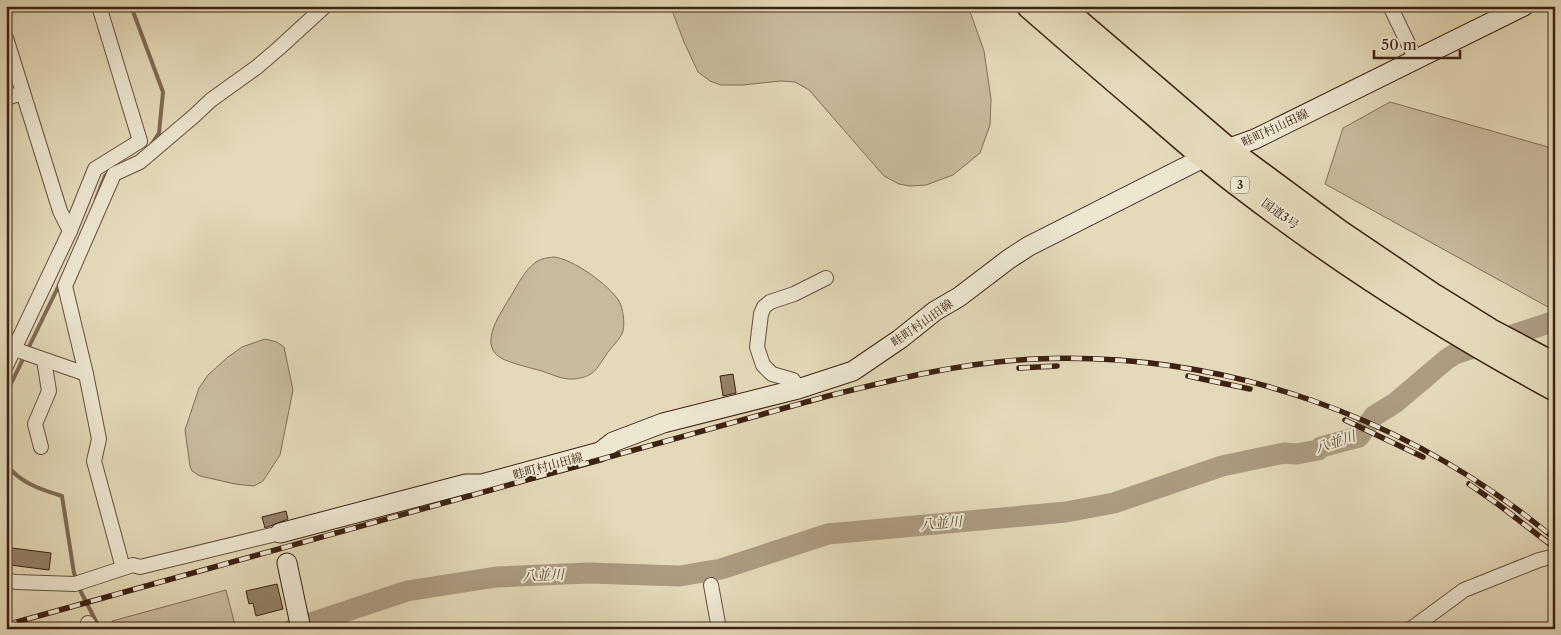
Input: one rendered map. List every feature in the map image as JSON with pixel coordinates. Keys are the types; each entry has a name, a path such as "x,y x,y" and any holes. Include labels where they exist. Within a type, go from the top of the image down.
{"highway":[{"name":"国道3号","path":"1030,6 1216,153 1434,297 1491,342 1555,388"},
{"name":"国道3号","path":"1059,6 1216,153"},
{"name":"国道3号","path":"1491,342 1555,366"}],"main road":[{"name":"畦町村山田線","path":"280,533 466,484 482,484 600,452 613,442 663,423 798,389 852,371 900,339 935,311 960,297 1029,246 1216,153 1255,139 1524,6"},
{"path":"287,563 300,624"}],"street":[{"path":"6,366 70,231 95,169 140,141 100,6"},
{"path":"123,568 94,461 99,439 86,374 64,286 114,174 140,162 211,100 278,49 325,6"},
{"path":"1390,6 1416,60"},
{"path":"6,38 60,211 70,231"},
{"path":"6,98 24,93"},
{"path":"136,144 146,156"},
{"path":"798,389 793,380 772,374 763,365 756,346 761,314 764,307 770,302 794,294 826,278"},
{"path":"14,349 86,374"},
{"path":"41,447 35,424 49,391 44,360"},
{"path":"6,580 75,584 133,565 140,568 280,533"},
{"path":"1411,629 1464,590 1539,560 1555,556"},
{"path":"711,585 719,629"}],"shaded area":[{"path":"672,6 968,6 984,51 991,99 990,125 980,153 953,175 926,185 910,186 899,184 884,176 809,90 795,82 781,81 721,85 710,81 698,72 684,42"},
{"path":"1390,102 1555,149 1555,297 1548,307 1325,184 1343,128"},
{"path":"554,257 571,262 599,281 619,301 623,311 624,328 620,337 596,369 586,377 565,378 513,363 496,355 492,348 492,331 521,279 536,262"},
{"path":"265,339 277,342 284,347 293,390 280,455 263,481 254,486 200,476 192,471 190,466 185,430 199,388 208,375 228,357 242,347"},
{"path":"226,590 236,629 114,629 112,621"}],"building":[{"path":"733,374 736,393 723,396 720,376"},
{"path":"286,511 288,519 265,528 262,517"},
{"path":"12,548 51,553 49,570 10,565"},
{"path":"277,584 283,609 256,616 253,603 249,604 246,591"}],"waterway":[{"path":"131,6 163,92 159,133 151,145"},
{"path":"96,199 105,176 109,172"},
{"path":"6,394 60,283"},
{"name":"八並川","path":"293,629 407,591 496,577 588,573 680,576 721,569 828,534 1066,512 1114,503 1222,466 1284,453 1296,454 1318,450 1321,447 1359,437 1374,416 1395,403 1455,354 1555,321"},
{"path":"6,464 24,481 62,496 74,573 81,592 100,629"}],"railway":[{"path":"6,625 828,396 956,368 1035,359 1106,359 1176,367 1245,380 1312,400 1376,426 1439,458 1499,496 1555,539"},
{"path":"1019,368 1057,366"},
{"path":"1188,376 1250,389"},
{"path":"1345,420 1423,457"},
{"path":"1469,484 1555,548"}]}
